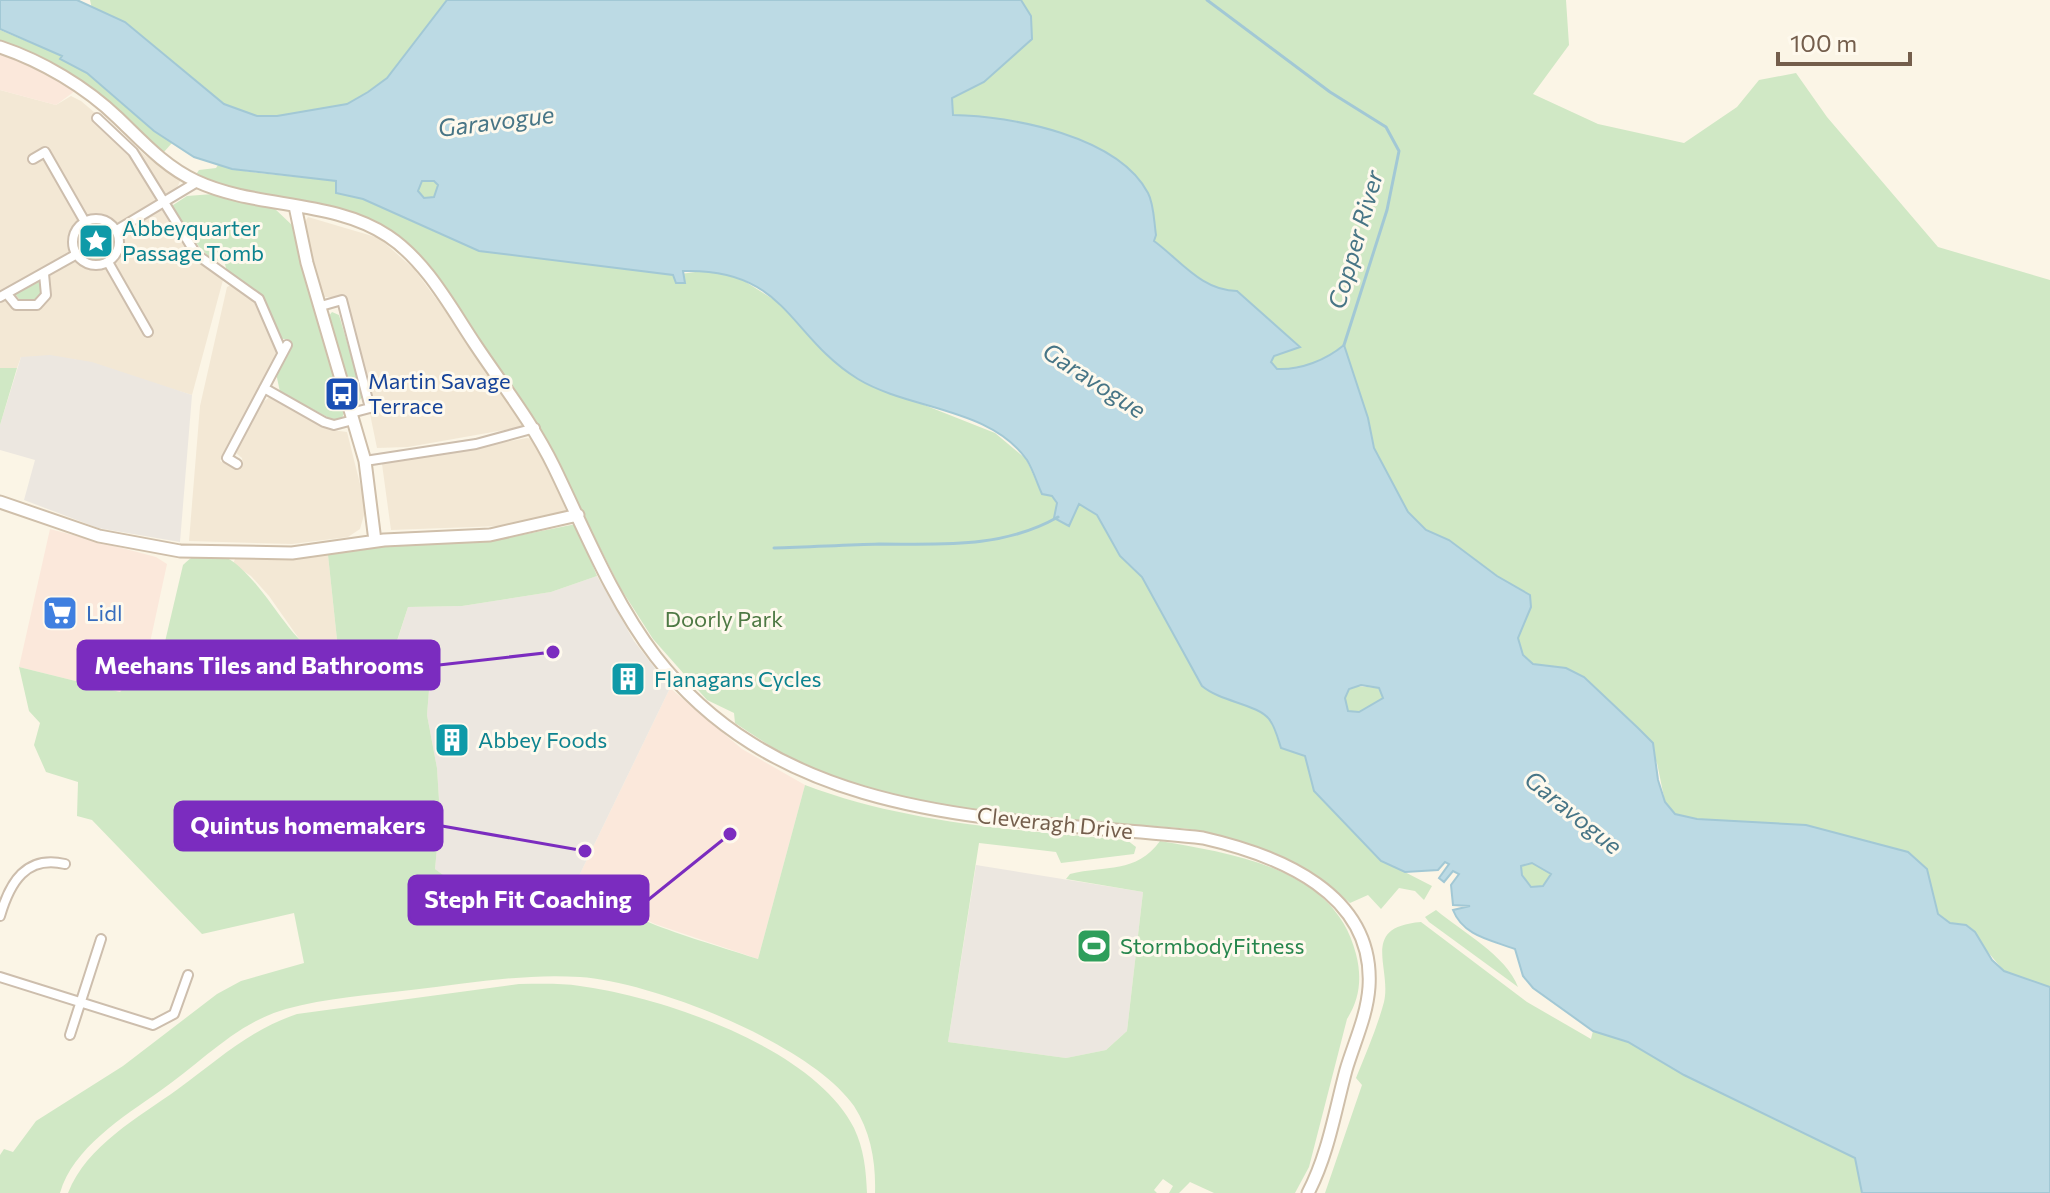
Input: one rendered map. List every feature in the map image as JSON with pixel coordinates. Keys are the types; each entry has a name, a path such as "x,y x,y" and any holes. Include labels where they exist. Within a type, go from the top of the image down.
{"street":[{"path":"0,47 81,88 170,165 197,182 361,223 401,246 432,282 535,428 578,515 490,535 375,541 292,553 180,551 99,536 0,502"},
{"path":"97,118 133,152 196,254 259,299 285,349 227,458 237,464"},
{"path":"33,159 45,152 85,222"},
{"path":"117,230 197,182"},
{"path":"295,206 298,230 365,461 375,541"},
{"path":"104,220 117,230 119,248 108,262 90,264 77,254 74,238 85,222 104,220"},
{"path":"44,274 48,288 37,305 16,305 4,295 77,254"},
{"path":"108,262 148,332"},
{"path":"264,388 334,425 370,408 342,300 321,306"},
{"path":"365,461 476,444 535,428"},
{"name":"Cleveragh Drive","path":"578,515 623,606 654,655 697,701 776,759 862,795 910,806 1203,838 1272,859 1322,885 1355,924 1369,983 1331,1132 1308,1193"},
{"path":"1,911 22,872 41,862 65,864"},
{"path":"70,1035 101,939"},
{"path":"0,977 153,1025 174,1014 188,975"}],"shaded area":[{"path":"0,54 75,91 56,105 0,90"},
{"path":"0,90 56,105 71,96 146,156 181,179 177,188 154,202 166,214 191,255 223,280 192,395 73,359 21,357 17,368 0,368"},
{"path":"308,217 379,238 414,269 524,424 408,447 377,448 370,414 376,409 343,297 323,297 303,225"},
{"path":"233,284 255,297 278,353 220,461 234,468 243,466 242,458 236,453 263,402 270,397 332,430 347,432 366,508 360,529 348,537 292,544 189,541 200,406 227,287"},
{"path":"50,355 92,362 192,395 180,542 98,528 24,500 35,460 0,450 0,425 21,357"},
{"path":"533,439 568,511 564,514 499,526 391,530 382,464"},
{"path":"50,529 156,557 167,564 146,661 120,692 19,667"},
{"path":"328,555 338,649 326,654 302,643 269,596 251,576 233,564 235,559"},
{"path":"597,576 634,641 670,688 577,880 566,896 548,902 457,885 435,869 440,816 437,768 427,715 429,690 393,654 408,607 462,606 551,592"},
{"path":"670,688 742,749 805,785 758,959 655,924 588,892 577,880"},
{"path":"976,865 1143,892 1127,1031 1106,1050 1066,1058 948,1042"}],"green space":[{"path":"90,0 447,0 387,78 368,92 347,104 277,116 257,116 224,104 125,22 92,9"},
{"path":"719,0 1566,0 1569,45 1533,94 1598,124 1684,143 1737,107 1759,80 1796,73 1827,117 1938,247 2050,280 2050,987 2004,971 1965,925 1950,923 1938,914 1927,869 1908,852 1806,825 1675,815 1665,802 1657,763 1638,728 1584,677 1533,664"},
{"path":"0,30 62,56 61,59 87,73 172,143 163,153 104,99 0,42"},
{"name":"Doorly Park","path":"218,165 250,172 337,181 336,193 362,199 479,251 673,275 710,270 741,279 787,308 856,378 995,433 1026,459 1042,494 1052,496 1069,525 1079,504 1097,515 1106,532 1142,540 1395,867 1432,886 1424,900 1415,891 1399,888 1381,909 1368,895 1350,903 1295,865 1255,847 1190,829 1019,817 933,806 892,797 822,773 763,741 735,723 734,713 707,700 653,639 621,589 538,426 435,278 412,251 308,203 220,185 195,176 199,170"},
{"path":"428,179 435,182 438,189 435,196 428,199 421,196 418,189 421,182"},
{"path":"213,194 274,208 293,226 346,408 342,418 335,421 280,392 276,373 292,345 290,340 278,338 264,299 234,279 232,273 227,272 224,260 214,261 200,248 170,207 187,196"},
{"path":"96,223 109,229 115,242 109,255 96,261 83,255 77,242 83,229"},
{"path":"41,281 43,290 35,301 21,301 15,294"},
{"path":"332,312 339,315 363,396 359,401 351,398 328,317"},
{"path":"0,368 17,368 0,425"},
{"path":"576,524 597,576 551,592 462,606 408,607 393,653 414,659 429,690 427,715 437,768 440,816 435,869 457,885 548,902 566,896 577,880 612,906 636,917 758,959 805,785 883,809 923,817 1127,840 1136,847 1134,854 1061,863 1056,852 979,843 948,1042 1066,1058 1106,1050 1127,1031 1143,892 1066,879 1070,874 1130,864 1151,852 1160,841 1219,852 1278,870 1304,884 1327,902 1345,925 1359,971 1357,996 1347,1019 1309,1167 1295,1193 1214,1193 1190,1182 1179,1193 1169,1193 1173,1186 1163,1179 1154,1190 1157,1193 875,1193 871,1148 860,1116 833,1083 803,1060 729,1020 648,991 611,981 538,976 348,997 301,1005 268,1015 235,1034 101,1135 76,1162 60,1193 0,1193 0,1155 4,1149 13,1152 36,1121 123,1066 217,994 241,981 304,963 294,913 202,934 92,820 77,816 78,782 46,772 34,745 40,723 29,711 19,667 120,692 146,661 160,663 183,565 201,554 218,554 235,563 306,645 326,654 338,649 328,555 380,546 487,542"},
{"path":"1356,686 1379,688 1383,698 1366,709 1347,711 1345,698 1349,689"},
{"path":"1532,862 1551,874 1543,886 1531,887 1520,871 1521,866"},
{"path":"1436,910 1494,955 1518,987 1429,922 1425,917"},
{"path":"1421,922 1527,1002 1591,1039 1593,1031 1533,988 1834,1122 1888,1193 1325,1193 1362,1085 1356,1078 1384,1002 1384,940 1402,925"},
{"path":"519,984 580,986 652,1002 733,1031 772,1051 806,1074 834,1099 854,1128 864,1160 867,1193 68,1193 88,1161 115,1134 264,1028 297,1014"}],"water":[{"name":"Garavogue","path":"0,0 77,0 125,22 224,104 257,116 277,116 347,104 368,92 387,78 447,0 1021,0 1031,16 1032,39 984,82 952,98 953,115 1033,125 1089,144 1113,157 1133,173 1148,193 1154,213 1154,241 1202,280 1224,290 1237,291 1300,347 1274,356 1271,362 1277,369 1313,363 1344,345 1368,418 1374,448 1408,512 1426,530 1449,540 1497,576 1530,595 1531,607 1518,638 1523,655 1533,664 1566,668 1584,677 1653,743 1658,780 1665,802 1675,814 1697,819 1806,825 1908,852 1927,869 1938,914 1950,923 1966,925 1975,932 1992,960 2004,971 2050,987 2050,1193 1862,1193 1855,1158 1684,1075 1628,1042 1593,1031 1533,988 1523,976 1515,949 1479,936 1464,926 1453,910 1470,906 1453,905 1451,885 1459,874 1453,871 1444,882 1439,878 1449,864 1445,862 1438,870 1405,872 1381,861 1314,791 1305,756 1281,748 1269,719 1202,686 1142,577 1120,556 1097,515 1079,504 1069,526 1054,518 1057,503 1052,496 1042,494 1027,460 1011,443 971,419 878,389 858,379 835,362 766,293 744,281 718,273 683,271 685,283 676,283 673,275 479,251 363,199 336,193 336,181 232,169 194,157 154,131 87,73 60,59 62,56 0,29","holes":["422,181 434,181 438,185 434,197 424,198 418,191","1361,685 1379,688 1383,698 1359,712 1348,711 1345,698 1349,689","1532,863 1551,874 1543,886 1531,887 1522,875 1521,866"]}],"waterway":[{"name":"Copper River","path":"1207,0 1330,92 1386,127 1399,151 1387,210 1344,345"},
{"path":"774,548 993,540 1015,535 1058,517"}],"place":[{"name":"Abbeyquarter Passage Tomb","path":"96,241"},
{"name":"Martin Savage Terrace","path":"342,394"},
{"name":"Lidl","path":"60,613"},
{"name":"Meehans Tiles and Bathrooms","path":"553,652"},
{"name":"Flanagans Cycles","path":"628,679"},
{"name":"Abbey Foods","path":"452,740"},
{"name":"Steph Fit Coaching","path":"730,834"},
{"name":"Quintus homemakers","path":"585,851"},
{"name":"StormbodyFitness","path":"1094,946"}]}
